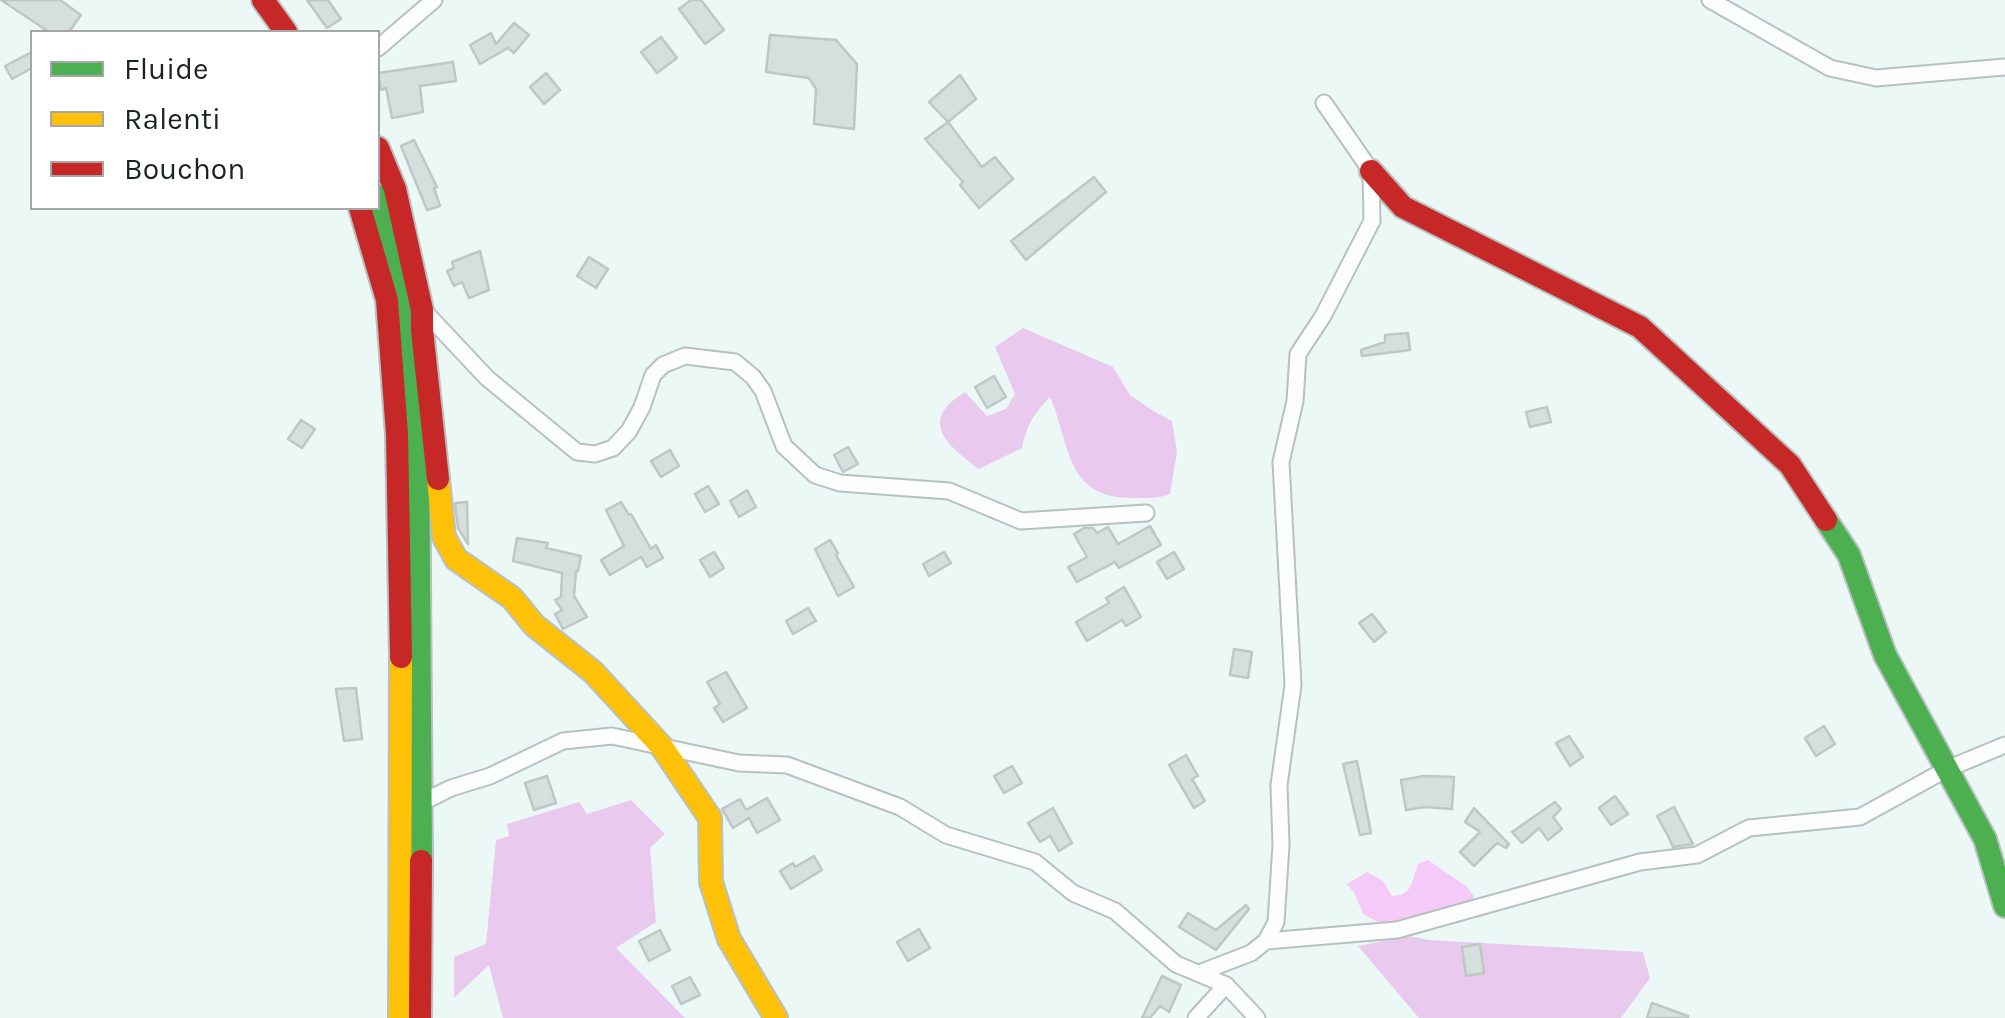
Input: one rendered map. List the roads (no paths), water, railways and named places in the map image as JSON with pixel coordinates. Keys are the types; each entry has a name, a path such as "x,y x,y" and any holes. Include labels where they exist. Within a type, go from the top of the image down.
{"street":[{"path":"263,0 285,30"},
{"path":"282,0 303,30"},
{"path":"380,46 434,0"},
{"path":"1710,0 1830,68 1876,78 2005,67"},
{"path":"1324,104 1403,208 1640,327 1790,465 1849,555 1886,655 1985,839 2005,906"},
{"path":"380,153 394,189 416,308 422,802 420,1018"},
{"path":"1198,974 1250,953 1266,941 1276,922 1281,845 1278,785 1293,685 1282,462 1295,402 1298,354 1323,316 1372,222 1372,171"},
{"path":"380,202 422,330 444,536 456,559 512,598 534,625 593,672 662,747 710,818 711,882 729,939 776,1018"},
{"path":"361,210 387,300 396,434 401,650 400,1018"},
{"path":"416,308 486,378 577,452 594,454 613,448 629,432 653,375 664,365 686,356 735,362 753,378 763,392 784,446 814,475 840,483 948,491 1021,521 1146,513"},
{"path":"422,802 563,742 612,736 739,763 787,765 900,808 946,835 1035,862 1073,892 1115,911 1176,964 1226,986 1256,1018"},
{"path":"1266,941 1398,930 1640,862 1697,854 1749,828 1860,817 1947,769 2005,745"},
{"path":"1196,1018 1226,986"}]}
